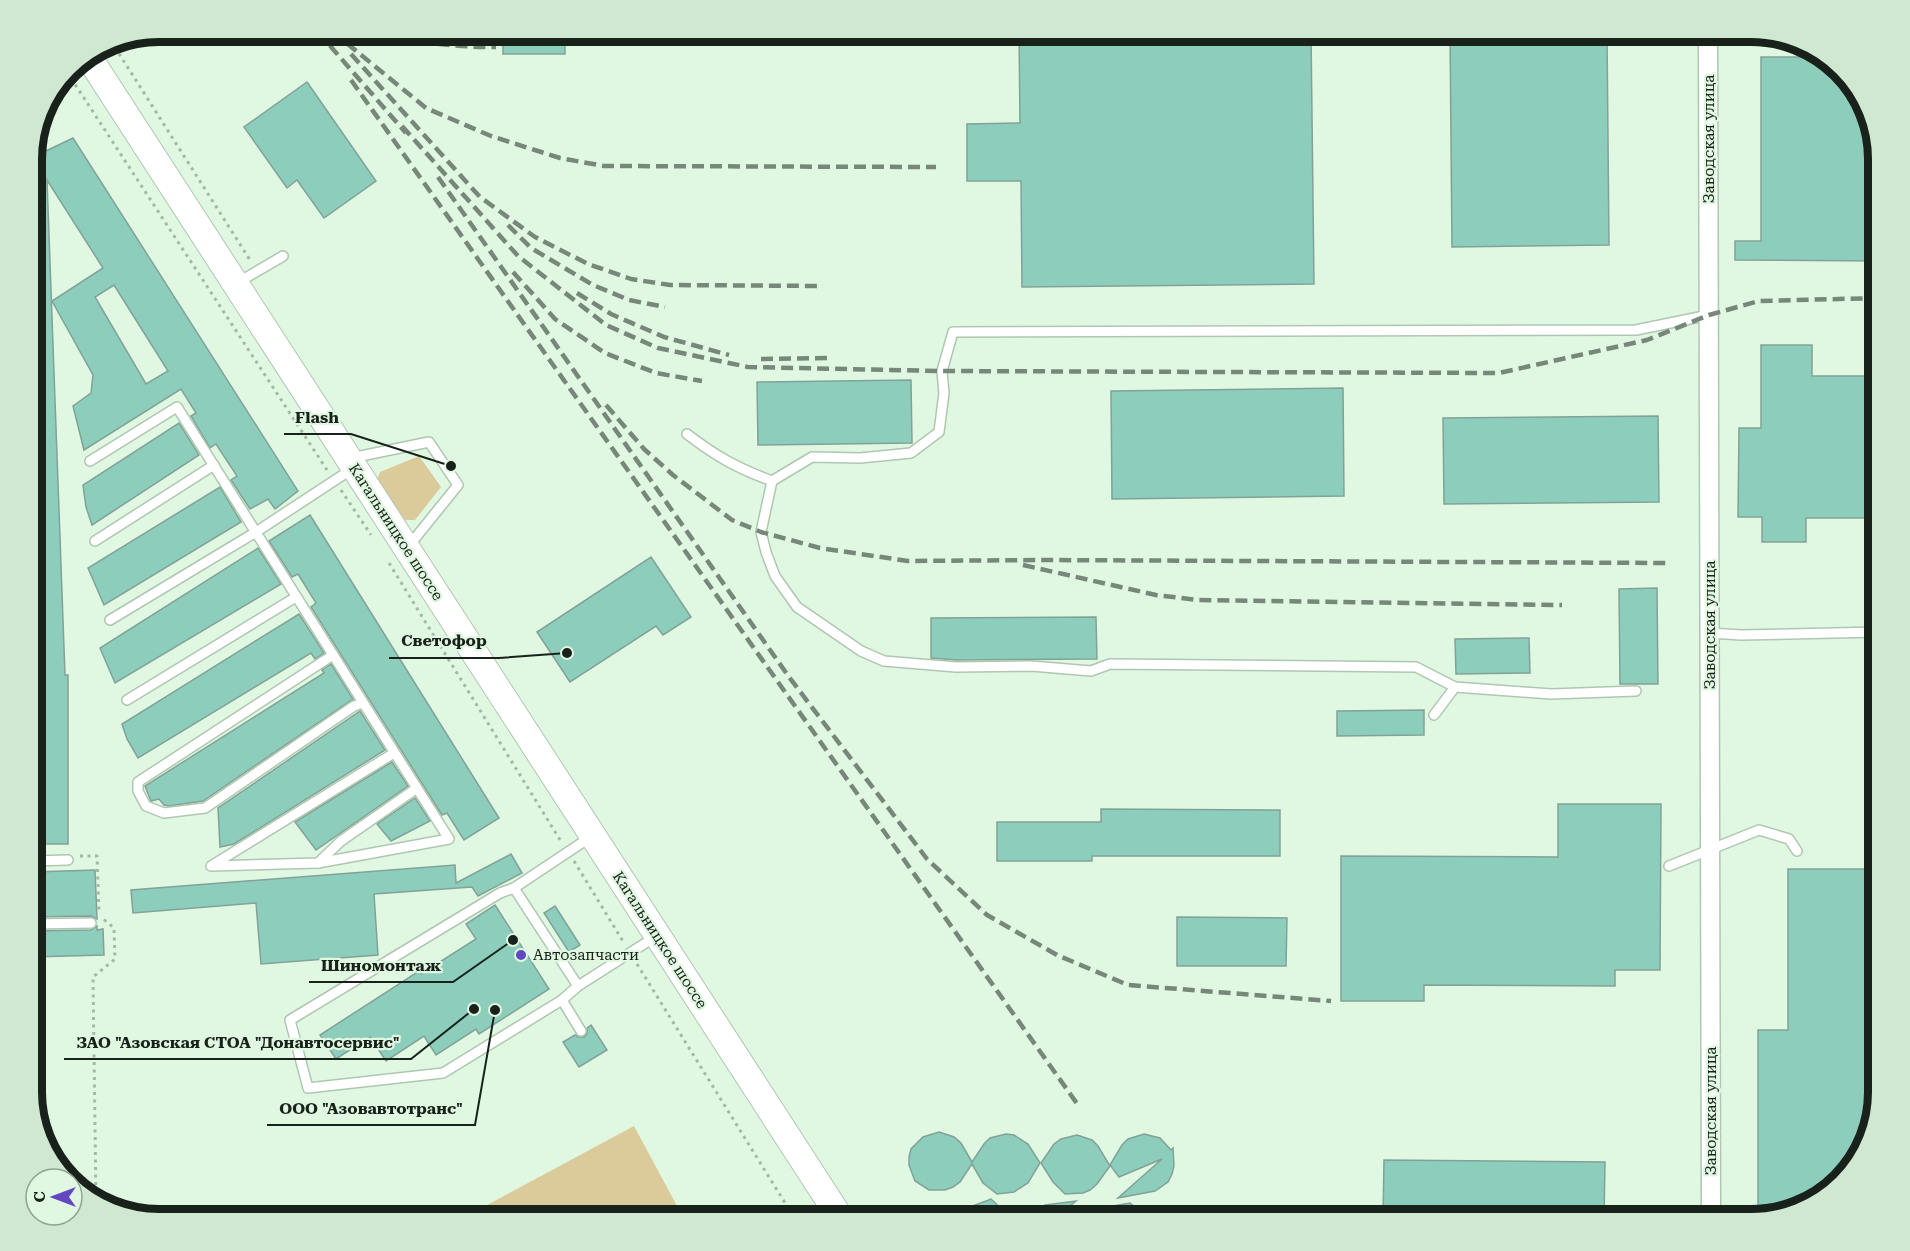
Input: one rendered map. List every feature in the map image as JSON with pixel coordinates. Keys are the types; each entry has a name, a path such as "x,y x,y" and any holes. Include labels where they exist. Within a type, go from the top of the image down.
{"main road":[{"name":"Кагальницкое шоссе","path":"93,63 246,278 346,469 397,554 592,836 834,1209"}],"street":[{"name":"Заводская улица","path":"1708,42 1711,1209"}],"lane":[{"path":"246,278 283,256"},
{"path":"1636,691 1551,694 1455,687 1416,667 1110,664 1091,671 1031,666 956,667 884,661 861,651 797,607 775,576 761,531 772,481 812,456 860,458 912,453 939,432 944,393 942,371 953,332 1636,330 1709,315"},
{"path":"90,461 177,407 448,839 318,863 212,866 394,753"},
{"path":"687,434 716,456 749,473 772,481"},
{"path":"110,620 256,532 346,469 429,442 458,485 397,554"},
{"path":"95,541 214,465"},
{"path":"127,700 296,597"},
{"path":"1710,633 1741,636 1868,632"},
{"path":"333,656 138,782 138,791 146,806 164,813 205,808 354,706 363,703"},
{"path":"1434,715 1455,687"},
{"path":"318,863 341,841 417,788"},
{"path":"1669,866 1759,830 1789,839 1797,850"},
{"path":"592,836 514,888 500,893 290,1020 308,1088 444,1073 562,1000 578,986 657,936"},
{"path":"42,861 68,860"},
{"path":"514,888 578,986"},
{"path":"42,924 91,923"},
{"path":"562,1000 581,1031"}],"path":[{"path":"116,50 246,278"},
{"path":"73,80 346,469 374,540"},
{"path":"397,554 568,852 788,1209"},
{"path":"68,860 75,856 97,856 99,915 114,928 115,958 93,977 96,1190"}],"shaded area":[{"path":"419,456 441,487 415,520 405,520 377,480 380,472"},
{"path":"634,1126 679,1209 480,1209"}],"building":[{"path":"503,42 565,42 565,54 503,54"},
{"path":"1019,42 1311,42 1314,284 1022,287 1021,181 967,181 967,124 1020,123"},
{"path":"1450,42 1607,42 1609,245 1452,247"},
{"path":"1761,57 1808,57 1839,82 1856,107 1862,121 1868,159 1868,261 1735,260 1735,241 1761,241"},
{"path":"307,82 376,181 324,218 297,180 287,188 244,127"},
{"path":"45,133 46,151 73,138 298,491 275,509 268,499 250,509 231,480 237,476 216,444 210,448 191,416 196,413 181,389 84,450 73,406 91,393 93,375 52,301 103,268 47,180 65,675 68,675 68,844 42,844 42,151","holes":["114,285 168,371 146,384 95,297"]},
{"path":"1761,345 1812,345 1812,376 1868,376 1868,518 1806,518 1806,542 1762,542 1762,517 1738,517 1739,428 1761,428"},
{"path":"911,380 912,443 758,445 757,382"},
{"path":"1343,388 1344,496 1112,499 1111,391"},
{"path":"1658,416 1659,502 1444,504 1443,418"},
{"path":"179,423 199,455 92,525 86,507 83,485"},
{"path":"220,487 241,522 104,605 88,568"},
{"path":"310,515 499,818 464,840 447,813 442,815 311,607 316,603 298,574 292,577 269,541"},
{"path":"258,548 281,584 115,683 100,648"},
{"path":"651,557 691,617 663,635 656,626 570,682 537,632"},
{"path":"1657,588 1658,684 1620,684 1619,589"},
{"path":"299,614 324,653 315,659 311,653 138,758 127,739 122,724"},
{"path":"1096,617 1097,659 956,660 931,658 931,618"},
{"path":"1529,638 1530,673 1456,674 1455,639"},
{"path":"331,664 353,699 203,801 169,806 164,805 159,799 151,801 145,786 324,673 322,670"},
{"path":"1424,710 1424,735 1337,736 1337,711"},
{"path":"360,711 385,750 234,844 220,847 218,808"},
{"path":"392,762 408,786 316,850 295,822"},
{"path":"415,798 430,821 391,841 377,824"},
{"path":"1558,804 1661,804 1660,970 1615,970 1615,986 1424,985 1424,1001 1341,1001 1341,856 1558,857"},
{"path":"1101,809 1280,810 1280,856 1092,856 1092,861 997,861 997,822 1101,822"},
{"path":"511,854 522,873 478,896 472,887 374,894 378,955 261,964 256,903 133,913 131,890 455,865 456,883"},
{"path":"1788,869 1868,869 1868,1092 1864,1123 1848,1157 1834,1175 1822,1185 1796,1200 1782,1205 1758,1209 1758,1030 1788,1030"},
{"path":"95,870 97,919 91,916 42,917 42,872"},
{"path":"495,905 549,989 479,1034 476,1029 436,1055 424,1036 386,1061 370,1037 336,1059 320,1035 419,971 421,974 476,939 466,924"},
{"path":"555,906 580,945 569,952 544,913"},
{"path":"1177,917 1287,918 1286,966 1177,966"},
{"path":"97,926 97,930 103,929 104,955 42,957 42,931 91,930"},
{"path":"591,1025 607,1050 579,1067 563,1042 575,1035 584,1037 587,1034 587,1028"},
{"path":"939,1132 954,1137 961,1143 972,1162 990,1138 1006,1134 1014,1135 1028,1144 1040,1163 1028,1183 1014,1192 997,1194 983,1183 972,1164 960,1182 953,1187 945,1190 929,1190 915,1181 909,1165 909,1157 911,1149 923,1137"},
{"path":"1144,1134 1160,1138 1171,1150 1173,1148 1172,1174 1168,1182 1155,1191 1118,1198 1162,1159 1119,1177 1110,1165 1128,1139"},
{"path":"1077,1135 1092,1140 1110,1166 1090,1190 1083,1193 1065,1194 1053,1182 1041,1163 1054,1144 1061,1139"},
{"path":"1384,1160 1605,1162 1604,1209 1383,1209"},
{"path":"991,1199 1001,1209 967,1209"},
{"path":"1076,1201 1066,1209 1037,1209 1045,1205"},
{"path":"1130,1203 1137,1209 1107,1209"},
{"path":"1195,1206 1204,1209 1175,1209"}],"railway":[{"path":"327,42 406,133"},
{"path":"345,42 426,108 491,136 560,158 604,166 936,167"},
{"path":"429,42 496,47"},
{"path":"351,54 480,197 535,237 588,264 631,279 670,285 823,286"},
{"path":"351,80 1078,1105"},
{"path":"402,126 518,256 606,325 658,348 748,367 942,371 1499,373 1647,340 1709,315 1759,301 1868,298"},
{"path":"438,177 789,677 927,859 987,915 1057,955 1128,985 1331,1001"},
{"path":"508,225 531,248 593,285 629,300 665,307"},
{"path":"513,272 555,319 605,353 656,373 702,381"},
{"path":"577,293 611,314 664,337 729,355"},
{"path":"761,359 827,358"},
{"path":"606,405 644,449 673,475 732,520 761,532 820,548 908,561 1671,563"},
{"path":"1023,565 1156,595 1198,600 1562,605"}],"place":[{"name":"Flash","path":"451,466"},
{"name":"Светофор","path":"567,653"},
{"name":"Шиномонтаж","path":"513,940"},
{"name":"Автозапчасти","path":"521,955"},
{"name":"ЗАО \"Азовская СТОА \"Донавтосервис\"","path":"474,1009"},
{"name":"ООО \"Азовавтотранс\"","path":"495,1010"}]}
